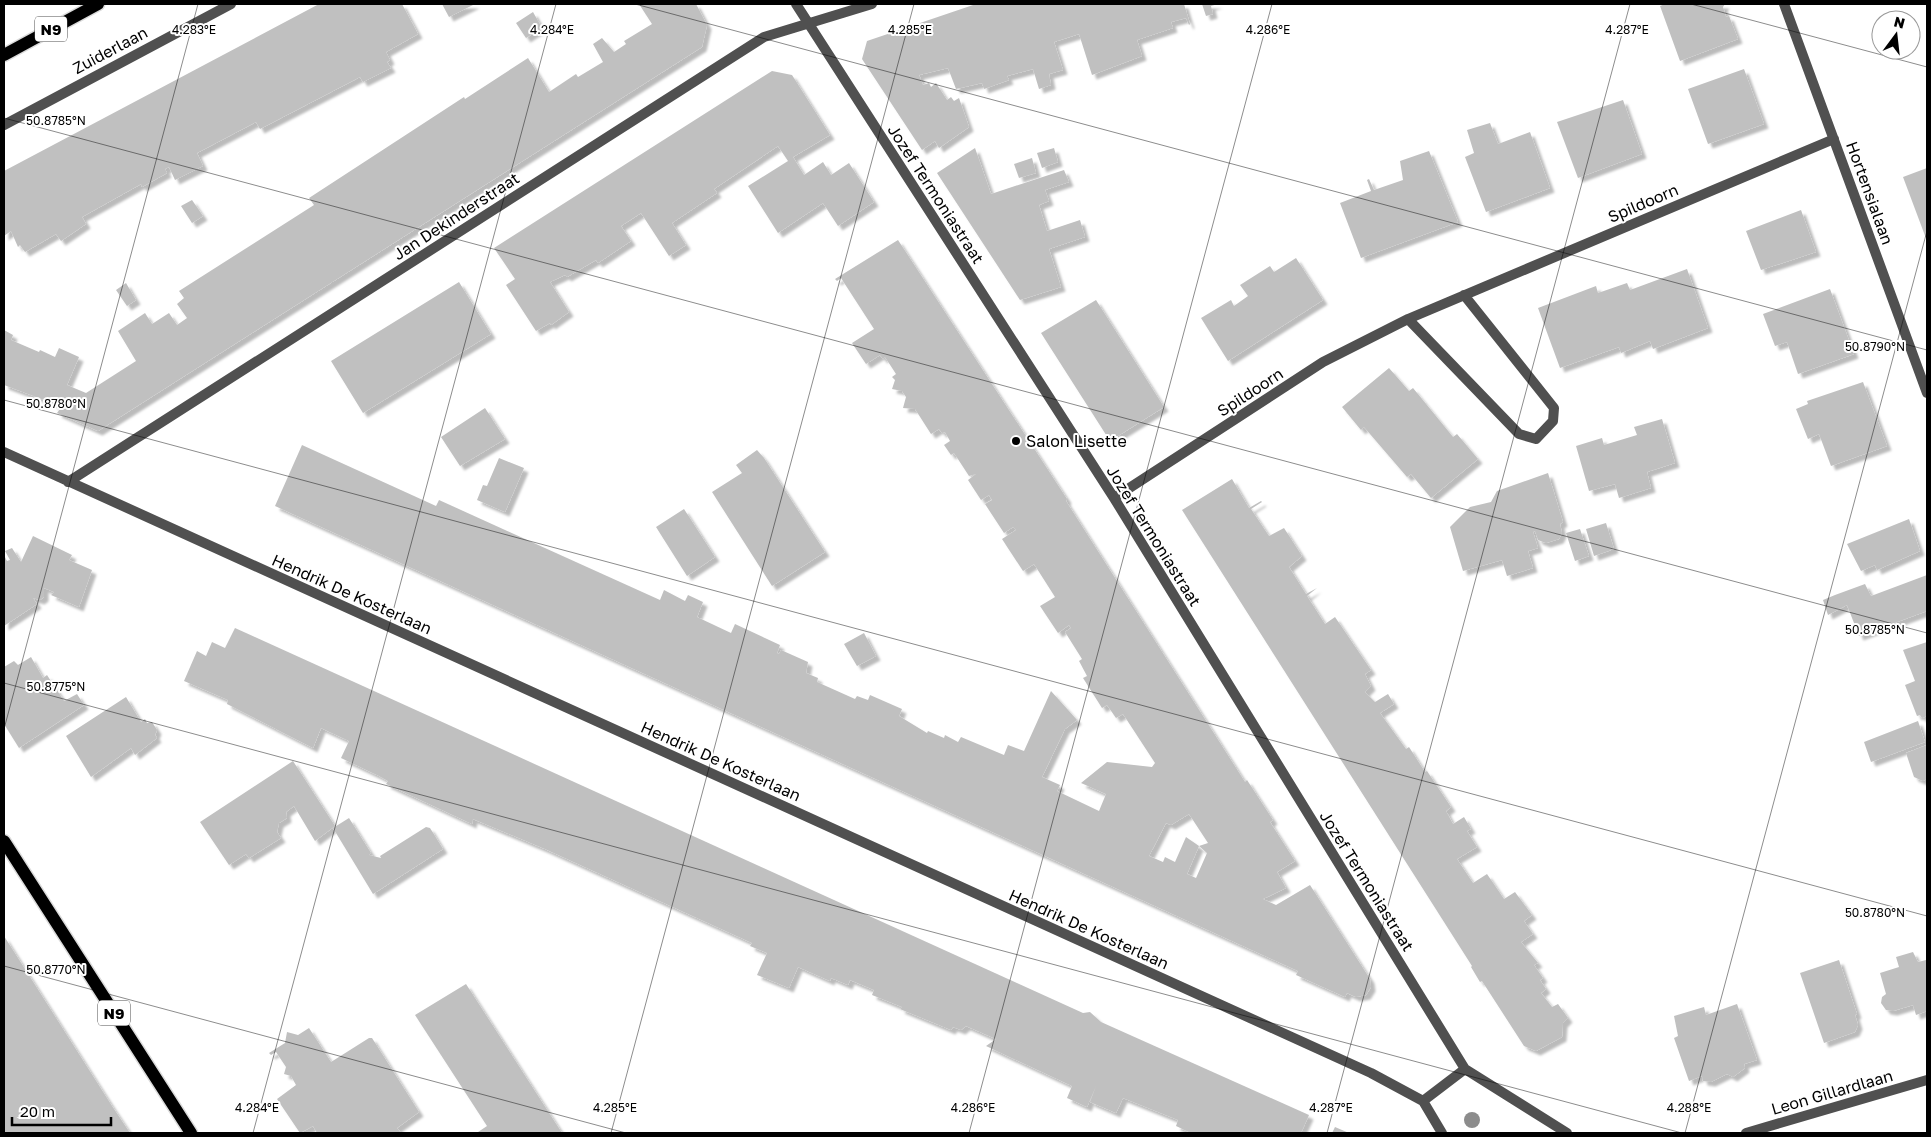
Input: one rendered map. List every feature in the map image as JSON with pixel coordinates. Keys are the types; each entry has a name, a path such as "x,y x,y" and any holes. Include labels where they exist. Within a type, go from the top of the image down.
{"main road":[{"name":"N9","path":"4,55 98,4"},
{"name":"N9","path":"4,841 191,1133"}],"street":[{"name":"Zuiderlaan","path":"4,125 231,4"},
{"path":"796,4 808,25"},
{"name":"Jan Dekinderstraat","path":"68,482 764,37 872,4"},
{"name":"Hortensialaan","path":"1784,4 1927,393"},
{"name":"Jozef Termoniastraat","path":"808,25 1114,498 1465,1069"},
{"name":"Spildoorn","path":"1114,498 1323,362 1408,319 1834,139"},
{"path":"1408,319 1519,434 1536,439 1553,421 1554,408 1464,295"},
{"name":"Hendrik De Kosterlaan","path":"4,452 1362,1069 1423,1101"},
{"path":"1442,1133 1423,1101 1465,1069 1566,1133"},
{"name":"Leon Gillardlaan","path":"1746,1133 1927,1080"}],"building":[{"path":"319,4 402,4 418,34 386,52 390,60 387,62 391,68 363,82 360,77 260,129 256,122 197,153 203,166 175,180 169,167 165,169 167,173 142,187 141,184 82,217 86,224 61,241 56,234 25,252 20,245 18,247 11,231 4,236 4,171"},
{"path":"442,4 475,4 449,17"},
{"path":"639,4 696,4 707,25 702,47 98,431 57,413 60,409 54,407 55,404 4,385 4,330 13,335 11,340 39,352 40,350 55,357 59,348 79,357 67,385 86,393 136,361 118,331 145,313 152,324 169,313 177,325 187,318 177,304 184,298 179,291 314,205 309,198 464,97 465,99 528,58 549,92 576,74 578,77 603,62 593,44 602,38 614,52 626,44 624,41 652,24"},
{"path":"976,4 1184,4 1190,24 1186,18 1171,22 1173,28 1137,40 1142,56 1092,75 1079,34 1054,42 1063,70 1049,74 1051,85 1039,89 1033,69 1007,76 1009,80 984,89 982,83 956,89 948,68 919,75 923,85 929,83 931,87 936,83 947,100 951,97 954,101 959,98 969,127 939,148 935,141 922,150 862,59 867,41"},
{"path":"1202,4 1218,4 1211,6 1213,14 1206,16"},
{"path":"1665,4 1725,4 1723,7 1726,17 1729,16 1738,39 1680,61 1660,6"},
{"path":"533,12 542,28 526,38 516,23"},
{"path":"1744,69 1764,124 1708,144 1688,89"},
{"path":"772,71 792,75 830,135 793,157 804,175 823,162 831,175 849,163 874,202 838,226 823,203 778,233 748,186 788,161 778,146 714,189 717,193 672,223 686,245 669,256 641,213 621,226 631,241 598,263 596,260 567,277 565,275 550,282 569,312 551,325 550,323 536,331 506,285 515,279 494,248"},
{"path":"1623,100 1642,154 1578,178 1557,122"},
{"path":"1490,123 1498,144 1530,132 1550,188 1486,212 1465,157 1474,153 1467,130"},
{"path":"975,148 991,194 1064,170 1069,182 1045,190 1049,201 1039,205 1047,231 1080,220 1085,237 1049,249 1061,287 1020,300 937,173"},
{"path":"1054,148 1058,162 1042,168 1037,153"},
{"path":"1429,151 1458,222 1361,258 1340,203 1371,191 1367,180 1369,179 1374,190 1403,180 1400,161"},
{"path":"1032,158 1036,173 1019,178 1014,164"},
{"path":"1927,168 1927,241 1903,177"},
{"path":"192,200 203,216 192,223 181,206"},
{"path":"1801,210 1816,252 1761,270 1746,231"},
{"path":"898,240 1067,499 1066,501 1245,782 1247,780 1273,820 1270,822 1295,861 1277,872 1286,888 1263,899 1276,905 1310,885 1370,979 1371,987 1366,995 1356,997 1347,993 1345,997 1296,975 1298,971 275,506 302,445 436,506 439,500 660,600 664,590 685,601 688,595 703,602 697,617 731,633 735,624 780,645 777,653 779,654 781,650 808,662 806,673 818,678 817,682 855,699 857,696 868,700 870,695 902,709 899,716 927,733 928,731 944,738 945,735 958,742 961,737 1004,755 1008,745 1024,751 1051,691 1077,720 1065,729 1042,777 1060,785 1057,791 1099,811 1106,794 1081,783 1107,762 1152,767 1155,763 1123,714 1116,718 1107,705 1102,708 1083,678 1087,676 1079,661 1082,659 1065,632 1071,628 1069,625 1058,633 1040,606 1055,597 1034,564 1023,571 1002,539 1016,530 1013,527 1004,533 985,504 992,500 989,495 981,500 968,480 976,474 969,476 954,453 951,455 944,445 950,441 945,432 942,433 939,429 931,434 915,409 903,408 906,397 902,391 892,389 895,380 892,377 896,374 885,357 883,359 880,355 866,364 852,343 874,329 841,278 837,281 835,279","holes":["1189,814 1208,843 1199,846 1186,837 1175,862 1165,857 1163,862 1149,856 1166,823 1171,825","1199,846 1207,853 1196,878 1187,874"]},
{"path":"1296,258 1323,300 1228,361 1201,318 1231,300 1234,306 1248,296 1240,285 1270,266 1274,272"},
{"path":"1687,269 1708,328 1653,349 1650,341 1621,353 1619,347 1560,368 1538,308 1596,286 1598,293 1627,283 1630,290"},
{"path":"459,282 491,334 363,413 331,361"},
{"path":"126,283 136,300 127,306 116,290"},
{"path":"1830,289 1854,354 1798,374 1787,342 1775,346 1763,314"},
{"path":"1096,300 1164,407 1110,441 1041,333"},
{"path":"1389,368 1409,391 1413,388 1453,437 1457,434 1478,459 1431,498 1411,474 1407,477 1364,427 1361,430 1342,407"},
{"path":"1863,382 1887,446 1831,466 1819,434 1808,439 1796,409 1808,404 1807,401"},
{"path":"485,408 505,439 460,466 441,437"},
{"path":"1662,419 1675,463 1647,472 1651,488 1619,498 1615,484 1589,491 1576,446 1602,438 1604,445 1637,435 1634,427"},
{"path":"757,450 825,552 772,586 712,492 742,473 736,465"},
{"path":"499,458 524,468 505,512 477,500 483,485 487,486"},
{"path":"1548,473 1563,522 1560,524 1562,533 1559,539 1546,543 1538,540 1535,531 1533,532 1538,548 1528,551 1533,568 1507,576 1502,560 1463,571 1450,527 1470,507 1491,502 1497,491"},
{"path":"1232,479 1249,508 1262,502 1251,509 1269,536 1284,528 1302,556 1289,567 1306,594 1317,588 1307,596 1325,624 1335,617 1371,670 1365,674 1371,686 1365,692 1375,702 1388,694 1394,704 1380,713 1406,749 1409,747 1451,807 1446,811 1453,824 1464,817 1471,829 1467,831 1477,847 1457,859 1473,883 1487,874 1504,899 1515,892 1532,915 1524,921 1533,934 1521,942 1538,963 1534,965 1543,978 1540,980 1546,989 1541,993 1552,1007 1558,1004 1568,1018 1563,1023 1562,1037 1536,1051 1524,1046 1482,981 1480,982 1472,966 1182,510"},
{"path":"684,509 715,557 687,576 656,527"},
{"path":"1909,519 1920,551 1877,570 1875,565 1861,571 1847,544"},
{"path":"1606,523 1614,549 1594,556 1586,529"},
{"path":"1580,529 1589,556 1575,561 1566,533"},
{"path":"33,536 72,555 69,560 92,570 79,607 51,595 54,592 44,588 44,597 40,600 33,598 37,604 4,626 4,555 7,561 10,560 5,551 12,548 21,562"},
{"path":"1927,575 1927,611 1859,636 1847,605 1828,615 1823,600 1865,584 1871,596"},
{"path":"235,628 1083,1013 1090,1012 1101,1022 1309,1115 1301,1133 1191,1133 1176,1126 1178,1120 1123,1098 1116,1113 1090,1102 1096,1086 1087,1107 1067,1098 1072,1086 986,1046 996,1039 966,1026 961,1030 953,1027 951,1030 900,1009 902,1007 872,995 874,990 850,980 848,985 831,978 830,981 798,967 789,988 757,975 767,953 750,946 752,943 545,849 473,819 472,824 386,784 388,781 341,758 349,741 321,728 313,748 227,704 228,700 184,681 197,651 206,656 212,642 225,648"},
{"path":"864,633 876,656 857,666 844,644"},
{"path":"1927,642 1927,716 1922,718 1920,715 1917,716 1905,685 1915,681 1903,650"},
{"path":"31,657 43,678 47,675 64,701 77,694 84,705 19,748 4,724 4,667 14,661 18,665"},
{"path":"126,697 141,722 145,719 147,723 152,722 157,730 155,735 157,738 135,755 131,748 91,777 66,736"},
{"path":"1918,721 1925,742 1871,762 1864,742"},
{"path":"1927,745 1927,779 1923,781 1914,777 1906,753"},
{"path":"293,761 335,826 315,841 294,806 286,812 287,818 279,823 277,832 281,838 249,858 246,854 229,865 200,822"},
{"path":"349,818 371,853 369,855 381,858 380,856 426,827 430,828 443,849 373,894 333,828"},
{"path":"4,936 112,1106 130,1133 4,1133"},
{"path":"1913,952 1918,962 1926,960 1927,1011 1916,1015 1913,1005 1893,1011 1886,1010 1881,1003 1882,997 1886,994 1880,973 1899,967 1896,957"},
{"path":"1839,960 1857,1014 1855,1015 1858,1025 1855,1032 1824,1043 1800,973"},
{"path":"466,984 562,1133 478,1132 487,1126 415,1015"},
{"path":"1737,1004 1757,1060 1744,1064 1745,1068 1733,1077 1727,1074 1711,1082 1703,1081 1702,1076 1689,1081 1674,1038 1678,1036 1674,1016 1704,1007 1706,1015"},
{"path":"309,1028 331,1062 369,1038 372,1038 419,1112 397,1128 401,1133 317,1133 313,1126 300,1133 277,1099 296,1085 291,1076 284,1074 286,1067 276,1052 271,1055 269,1053 285,1043 287,1032 298,1035"},
{"path":"1335,1127 1349,1133 1332,1133"}],"place":[{"name":"Salon Lisette","path":"1016,441"}]}
